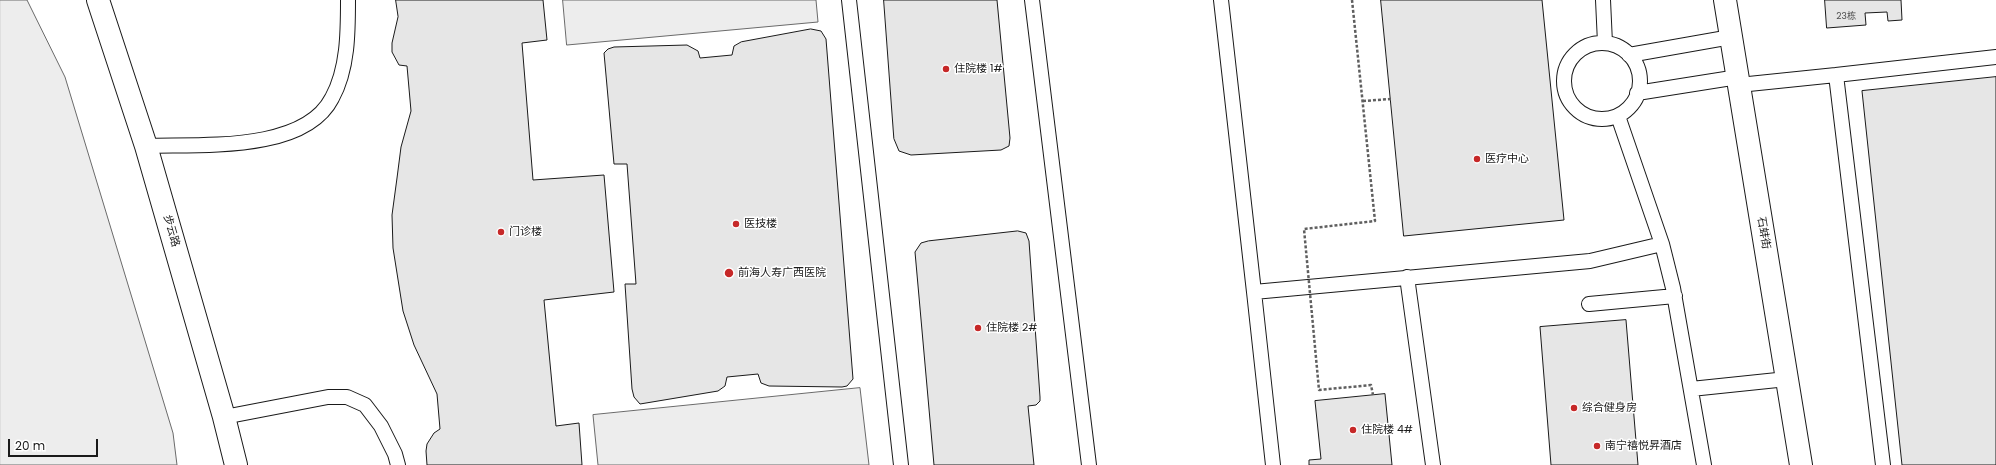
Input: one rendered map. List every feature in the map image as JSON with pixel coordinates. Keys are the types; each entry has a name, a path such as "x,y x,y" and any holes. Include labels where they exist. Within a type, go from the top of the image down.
{"street":[{"name":"步云路","path":"98,0 146,146 224,418 236,465"},
{"name":"石蚌街","path":"1725,0 1802,465"}],"lane":[{"path":"146,146 257,142 290,133 317,118 332,99 343,67 348,40 348,0"},
{"path":"849,0 901,465"},
{"path":"1032,0 1089,465"},
{"path":"1221,0 1273,465"},
{"path":"1603,0 1605,43"},
{"path":"1629,54 1731,37"},
{"path":"1593,43 1605,43 1617,46 1629,54 1639,72 1640,85 1629,108 1618,116 1605,119 1593,118 1580,113 1572,104 1565,92 1564,79 1567,67 1573,56 1582,48 1593,43"},
{"path":"1637,93 1738,81 1836,75 1996,57"},
{"path":"1836,75 1883,465"},
{"path":"1618,116 1662,244 1675,296 1704,465"},
{"path":"1254,292 1590,261 1662,244"},
{"path":"1407,277 1433,465"},
{"path":"1589,304 1675,296"},
{"path":"1692,389 1787,378"},
{"path":"224,418 328,397 347,397 365,404 384,433 395,454 398,465"}],"path":[{"path":"1352,0 1375,221 1304,229 1319,390 1371,384 1372,395"},
{"path":"1363,101 1391,99"}],"shaded area":[{"path":"0,0 27,0 65,77 173,433 177,465 0,465"},
{"path":"563,0 816,0 818,22 567,45"},
{"path":"860,388 869,465 598,465 593,415"}],"building":[{"name":"门诊楼","path":"396,0 543,0 547,40 522,43 533,180 604,175 614,292 544,300 556,426 579,423 582,465 427,465 427,444 434,433 440,429 437,394 414,345 403,311 393,248 392,215 401,147 411,111 407,66 399,65 392,52 392,43 398,17"},
{"name":"住院楼 1#","path":"884,0 997,0 1010,138 1009,146 1001,150 911,155 899,151 894,139"},
{"name":"医疗中心","path":"1381,0 1542,0 1564,220 1404,236"},
{"path":"1825,0 1901,0 1902,20 1888,21 1887,12 1865,13 1866,25 1827,28"},
{"name":"医技楼","path":"811,29 821,31 826,39 853,379 847,386 842,387 769,386 761,383 758,374 727,377 725,386 718,391 640,404 634,397 632,389 625,284 636,284 627,164 614,164 604,53 608,49 614,47 687,45 698,51 700,58 732,55 734,46 741,42"},
{"path":"1996,77 1996,465 1902,465 1862,91"},
{"name":"住院楼 2#","path":"1018,231 1026,233 1029,241 1040,397 1040,401 1036,405 1028,406 1034,465 934,465 915,252 921,243 928,241"},
{"path":"1626,320 1638,465 1551,465 1540,327"},
{"name":"住院楼 4#","path":"1385,394 1392,465 1309,465 1309,460 1321,459 1315,401"}],"place":[{"name":"住院楼 1#","path":"946,69"},
{"name":"医疗中心","path":"1477,159"},
{"name":"医技楼","path":"736,224"},
{"name":"门诊楼","path":"501,232"},
{"name":"前海人寿广西医院","path":"729,273"},
{"name":"住院楼 2#","path":"978,328"},
{"name":"综合健身房","path":"1574,408"},
{"name":"住院楼 4#","path":"1353,430"},
{"name":"南宁禧悦昇酒店","path":"1597,446"}]}
